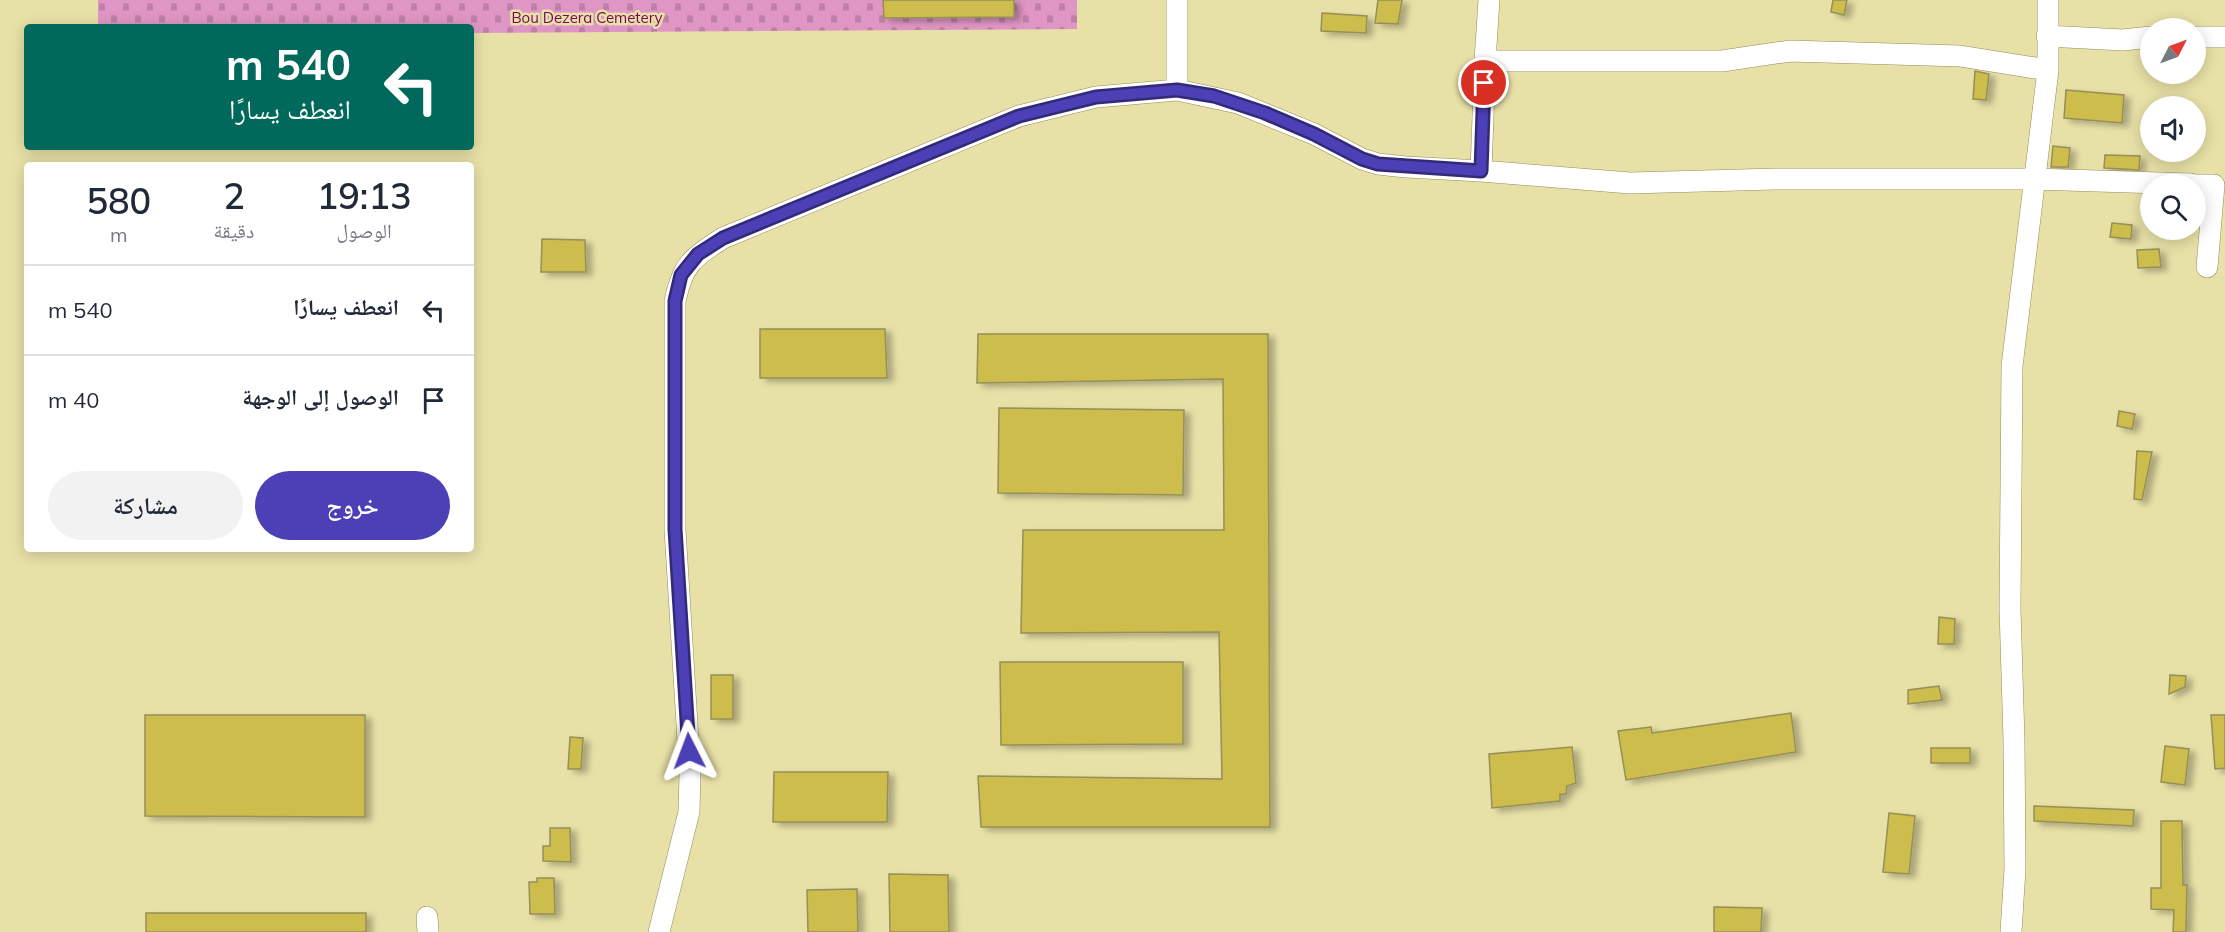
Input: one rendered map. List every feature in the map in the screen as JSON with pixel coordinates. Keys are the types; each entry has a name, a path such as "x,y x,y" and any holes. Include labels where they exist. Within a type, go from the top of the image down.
{"lane":[{"path":"1177,0 1177,90"},
{"path":"1481,171 1489,0"},
{"path":"2011,932 2015,869 2010,609 2012,366 2048,70 2048,0"},
{"path":"2047,36 2140,39"},
{"path":"2206,37 2225,37"},
{"path":"1485,61 1722,61 1790,51 1960,56 2048,70"},
{"path":"660,932 689,812 690,783 675,529 675,301 681,275 698,254 723,238 1019,116 1096,97 1177,90 1214,96 1265,113 1314,134 1362,159 1378,164 1630,183 1776,179 2034,179 2140,182"},
{"path":"2207,267 2212,186"}],"green space":[{"name":"Bou Dezera Cemetery","path":"98,0 1077,0 1077,29 474,33 474,24 98,24"}],"building":[{"path":"883,0 1014,0 1014,17 884,18"},
{"path":"1378,0 1402,0 1398,24 1375,23"},
{"path":"1833,0 1847,0 1844,15 1831,12"},
{"path":"1322,13 1367,16 1366,33 1321,31"},
{"path":"1975,71 1989,74 1986,100 1973,99"},
{"path":"2066,90 2124,95 2122,123 2064,118"},
{"path":"2053,146 2070,148 2068,167 2051,167"},
{"path":"2105,155 2140,156 2139,170 2104,168"},
{"path":"2112,223 2132,225 2131,239 2110,237"},
{"path":"542,239 585,240 586,272 541,272"},
{"path":"2159,249 2161,267 2138,268 2137,250"},
{"path":"760,329 885,329 887,378 760,378"},
{"path":"978,334 1268,334 1270,827 981,827 978,776 1222,779 1219,632 1021,633 1023,530 1224,530 1223,379 977,383"},
{"path":"999,408 1184,410 1183,495 998,493"},
{"path":"2119,411 2135,414 2132,429 2117,426"},
{"path":"2137,451 2152,452 2142,500 2134,499"},
{"path":"1939,617 1955,619 1954,644 1938,644"},
{"path":"1000,662 1183,662 1183,744 1001,745"},
{"path":"711,675 733,675 733,719 711,719"},
{"path":"2170,675 2186,676 2185,687 2169,694"},
{"path":"1939,686 1942,700 1908,704 1908,690"},
{"path":"1791,713 1796,752 1626,780 1618,731 1651,727 1652,733"},
{"path":"145,715 365,715 365,817 145,816"},
{"path":"2211,715 2225,715 2225,768 2215,769"},
{"path":"570,737 583,738 581,769 568,769"},
{"path":"2165,746 2189,749 2185,785 2161,782"},
{"path":"1572,747 1576,783 1567,786 1566,794 1560,794 1560,801 1492,808 1489,754"},
{"path":"1931,748 1970,748 1970,763 1931,763"},
{"path":"774,772 888,772 887,822 773,822"},
{"path":"2034,806 2134,810 2133,826 2034,821"},
{"path":"1889,813 1915,816 1909,874 1883,872"},
{"path":"2161,821 2182,821 2183,885 2187,885 2186,932 2173,932 2174,910 2151,909 2151,888 2161,888"},
{"path":"550,828 570,828 571,862 543,861 543,846 550,846"},
{"path":"889,874 948,875 949,932 890,932"},
{"path":"537,878 554,878 555,914 530,914 529,882 537,882"},
{"path":"857,889 858,932 808,932 807,890"},
{"path":"1714,907 1762,908 1761,932 1714,932"},
{"path":"146,913 366,913 366,932 146,932"}],"route":[{"path":"689,751 675,529 675,301 681,275 698,254 723,238 1019,116 1096,97 1120,94 1177,90 1214,96 1265,113 1314,134 1362,159 1378,164 1406,168 1481,171 1484,83"}]}
